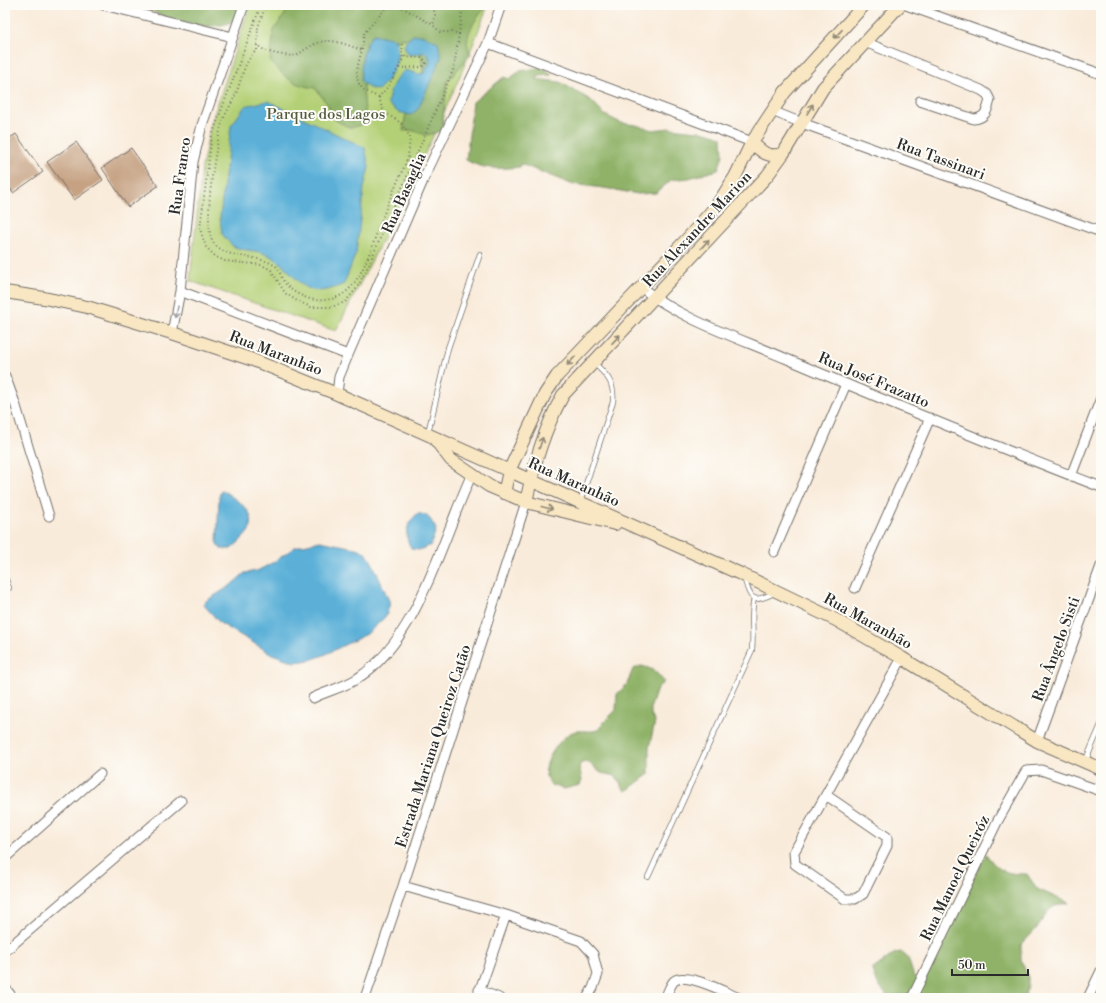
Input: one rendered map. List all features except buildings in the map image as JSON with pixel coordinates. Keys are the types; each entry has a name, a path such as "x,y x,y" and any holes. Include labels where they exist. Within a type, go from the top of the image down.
{"main road":[{"name":"Rua Alexandre Marion","path":"504,493 509,471 545,394 557,376 688,238 717,205 735,177 752,142 785,92 864,5"},
{"name":"Rua Alexandre Marion","path":"526,502 540,444 550,418 563,396 746,201 783,154 823,88 900,5"},
{"path":"752,142 760,151 768,156 783,154"},
{"name":"Rua Maranhão","path":"5,292 87,307 172,333 253,360 337,394 778,591 836,620 902,658 1037,741 1101,769"},
{"path":"430,436 451,460 489,486 504,493 526,502 641,530"}],"street":[{"path":"106,5 233,37"},
{"name":"Rua Franco","path":"172,333 180,291 193,162 202,125 244,5"},
{"name":"Rua Basaglia","path":"337,394 339,377 348,355 426,176 488,43 500,5"},
{"path":"906,5 1101,74"},
{"path":"865,42 981,90 987,94 990,100 985,114 980,118 974,119 920,101"},
{"path":"488,43 752,142"},
{"name":"Rua Tassinari","path":"772,111 1101,232"},
{"name":"Rua José Frazatto","path":"641,287 655,298 688,316 846,384 1101,487"},
{"path":"180,291 348,355"},
{"path":"5,376 15,403 48,516"},
{"path":"774,552 846,384"},
{"path":"1071,476 1101,398"},
{"path":"855,588 930,418"},
{"path":"313,698 358,679 385,655 417,607 472,474"},
{"name":"Estrada Mariana Queiroz Catão","path":"365,998 403,886 526,502"},
{"name":"Rua Ângelo Sisti","path":"1037,741 1101,566"},
{"path":"826,795 887,837 887,846 863,894 855,899 845,899 795,864 794,852 902,658"},
{"name":"Rua Manoel Queiróz","path":"912,998 997,822 1026,772 1041,770 1101,791"},
{"path":"5,858 100,774"},
{"path":"5,950 181,801"},
{"path":"403,886 506,914 580,941 593,954 598,974 594,988 587,998"},
{"path":"499,998 478,994 506,914"},
{"path":"1088,998 1101,971"},
{"path":"665,998 674,981 683,978 692,979 739,998"},
{"path":"5,988 13,998"}],"lane":[{"path":"430,436 448,348 480,254"},
{"path":"580,503 613,402 614,389 604,372 594,362"},
{"path":"743,575 749,595 754,598 764,598 778,591"},
{"path":"5,577 9,588"},
{"path":"648,877 752,650 753,637 751,610 754,598"},
{"path":"1085,763 1101,725"}],"path":[{"path":"261,5 212,136 200,229 206,247 216,257 225,261 262,265 271,270 285,293 297,301 311,307 332,307 345,302 357,288 441,101 454,68 463,5"},
{"path":"266,5 258,27 257,50 251,55 243,70 236,94 222,122 213,174 208,224 212,241 220,250 236,255 265,260 276,266 290,289 306,297 321,301 338,297 351,288 361,270 408,157 410,137 402,123 387,114 382,108 379,97 403,59 402,44"},
{"path":"433,5 435,15 433,25"},
{"path":"379,97 366,93 358,82 357,69 362,50 364,33 388,6 400,6 433,25 440,32 453,32 459,34"},
{"path":"257,45 263,50 279,55 296,56 311,45 326,40 362,50"},
{"path":"398,68 422,67 426,63 423,58 406,57 402,53"}],"green space":[{"path":"142,5 248,5 240,16 234,21 224,25 200,26 187,24 162,16"},
{"name":"Parque dos Lagos","path":"250,5 488,5 455,89 436,130 336,331 190,281 202,167 211,124"},
{"path":"288,5 488,5 479,15 471,28 467,41 471,54 447,82 442,131 427,135 411,130 403,131 405,118 415,86 423,71 421,53 414,38 378,41 367,54 363,87 366,123 351,128 335,120 328,105 315,88 300,85 290,79 280,72 270,61 274,30 285,14"},
{"path":"543,67 552,75 540,76 536,79 560,82 592,101 605,115 621,123 636,125 652,130 670,128 706,132 722,137 723,155 718,170 689,178 671,180 656,193 638,194 571,184 521,164 520,167 492,168 479,166 466,160 473,102 504,77 509,79 520,71"},
{"path":"641,666 654,671 664,682 657,689 651,706 651,715 655,722 649,748 649,774 625,791 616,776 601,773 589,763 584,762 579,765 582,780 580,785 564,789 551,785 546,776 546,770 547,764 554,749 571,733 576,731 591,731 600,729 604,722 616,710 617,694 627,684 633,669"},
{"path":"986,854 998,868 1008,872 1027,874 1037,889 1069,903 1055,906 1049,910 1036,929 1021,945 1021,960 1028,977 1028,987 1024,998 903,998 902,995 896,995 893,998 888,998 875,979 872,970 895,953 901,952 908,958 914,977 919,979"}],"water":[{"path":"373,34 395,39 397,46 397,60 395,67 388,79 378,90 369,88 361,81 361,68 364,51"},
{"path":"414,35 422,35 438,42 441,58 418,109 411,115 398,112 388,104 395,81 405,70 419,74 424,73 430,62 429,56 425,52 413,55 408,54 404,46 407,40"},
{"path":"268,101 365,148 369,167 364,188 356,253 344,284 329,290 317,291 307,288 277,260 266,254 235,247 222,234 220,217 231,126 245,106"},
{"path":"221,490 239,502 246,509 252,521 251,527 244,538 231,549 221,549 217,544 219,497"},
{"path":"417,514 427,516 436,529 431,545 419,550 412,549 407,540 408,526"},
{"path":"320,541 360,549 367,554 373,564 390,603 386,616 367,634 324,655 310,660 295,662 272,654 220,623 204,605 206,601 230,586 245,573 257,571 274,562 295,547"}]}
